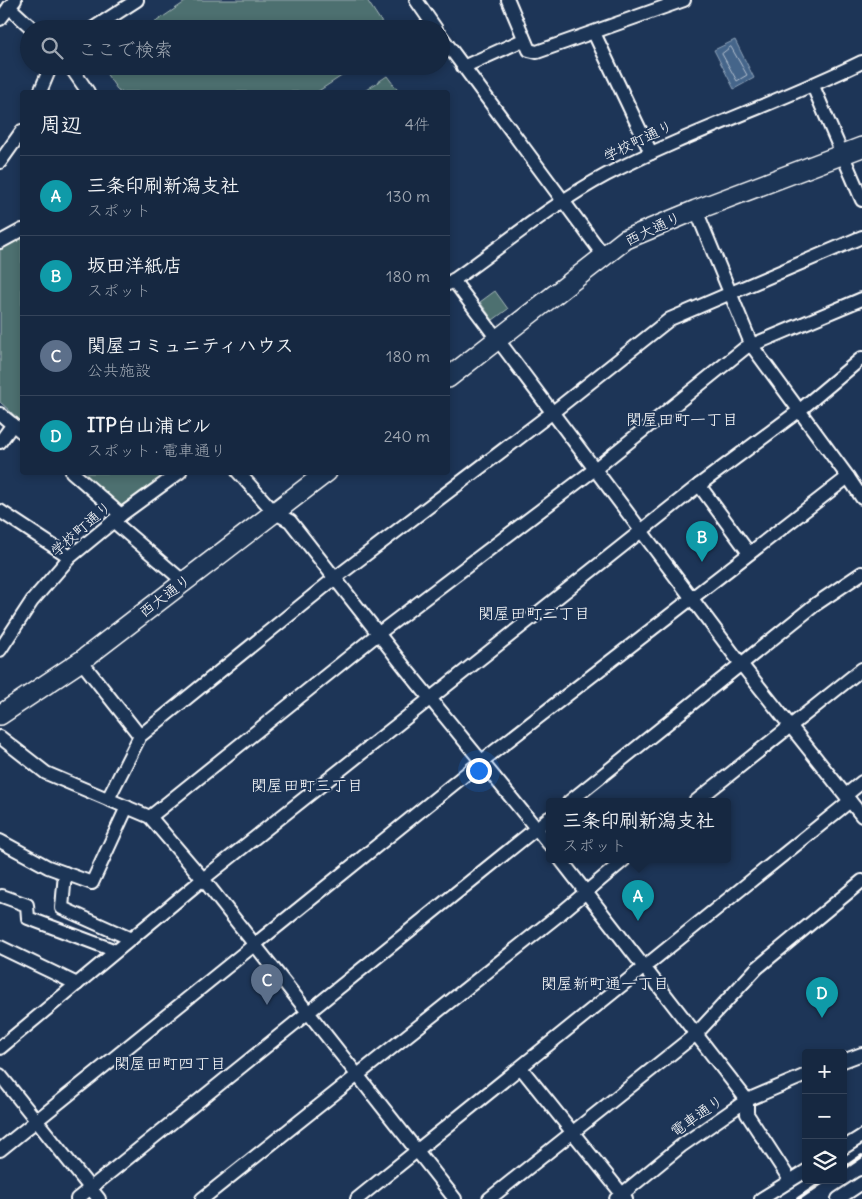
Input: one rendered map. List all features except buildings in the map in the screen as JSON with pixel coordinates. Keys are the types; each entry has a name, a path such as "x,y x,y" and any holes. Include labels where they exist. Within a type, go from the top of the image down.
{"highway":[{"name":"西大通り","path":"450,376 626,239 696,210 862,147"},
{"name":"西大通り","path":"0,715 81,661 322,475"}],"street":[{"path":"106,20 137,0"},
{"path":"416,0 430,20"},
{"path":"508,0 529,50 537,52 684,0"},
{"path":"0,19 12,4 25,20"},
{"path":"594,33 650,153"},
{"path":"463,67 524,40"},
{"path":"450,49 562,202 604,256"},
{"name":"学校町通り","path":"450,282 562,202 604,176 675,140 812,86 862,62"},
{"path":"41,90 47,75"},
{"path":"76,75 87,90"},
{"path":"812,86 862,200"},
{"path":"0,162 20,134"},
{"path":"696,210 752,346 862,498"},
{"path":"0,242 20,231"},
{"path":"108,799 140,736 335,578 553,412 670,319 862,237"},
{"path":"450,282 498,339 741,664 862,816"},
{"path":"150,817 380,632 595,469 745,348 862,299"},
{"path":"0,1048 203,879 700,485 800,410 862,358"},
{"path":"0,414 18,428 0,442"},
{"path":"75,475 184,582"},
{"name":"学校町通り","path":"0,650 32,601 70,557 172,475"},
{"path":"241,475 275,512 290,521 380,632 430,698 546,840"},
{"path":"0,1150 482,761 848,477"},
{"path":"700,485 749,553"},
{"path":"0,510 70,557"},
{"path":"574,798 816,604 862,573"},
{"path":"81,661 140,736"},
{"path":"700,798 862,669"},
{"path":"0,737 46,772 150,817 203,879 456,1199"},
{"path":"357,1199 645,967 848,798 862,782"},
{"path":"0,841 40,863 92,882 127,807"},
{"path":"77,1199 546,820"},
{"path":"563,863 748,1100 747,1114 790,1180"},
{"path":"202,1199 561,913 620,863"},
{"path":"65,873 62,908 131,939"},
{"path":"489,1199 696,1034 757,968 862,881"},
{"path":"2,896 27,905 28,918 116,951"},
{"path":"0,947 77,984"},
{"path":"847,1060 862,1054"},
{"path":"521,1068 621,1197"},
{"path":"0,1075 99,1199"},
{"name":"電車通り","path":"621,1197 681,1146 748,1100 802,1077"},
{"path":"847,1145 862,1136"},
{"path":"761,1199 802,1173"},
{"path":"838,1199 862,1183"}],"green space":[{"path":"188,0 367,0 380,20 158,20"},
{"path":"107,75 343,75 320,90 118,90"},
{"path":"387,76 398,90 366,90"},
{"path":"20,236 20,420 0,402 0,248"},
{"path":"495,291 508,309 493,320 480,302"},
{"path":"83,475 169,475 123,510"}],"water":[{"path":"735,40 754,78 734,89 714,50"}],"railway":[{"path":"847,1166 862,1156"},
{"path":"798,1199 820,1184"}],"place":[{"name":"坂田洋紙店","path":"702,562"},
{"name":"三条印刷新潟支社","path":"638,921"},
{"name":"関屋コミュニティハウス","path":"267,1005"},
{"name":"ITP白山浦ビル","path":"822,1018"}],"district":[{"name":"関屋田町一丁目","path":"682,419"},
{"name":"関屋田町二丁目","path":"534,613"},
{"name":"関屋田町三丁目","path":"307,785"},
{"name":"関屋新町通一丁目","path":"605,983"},
{"name":"関屋田町四丁目","path":"170,1063"}]}
